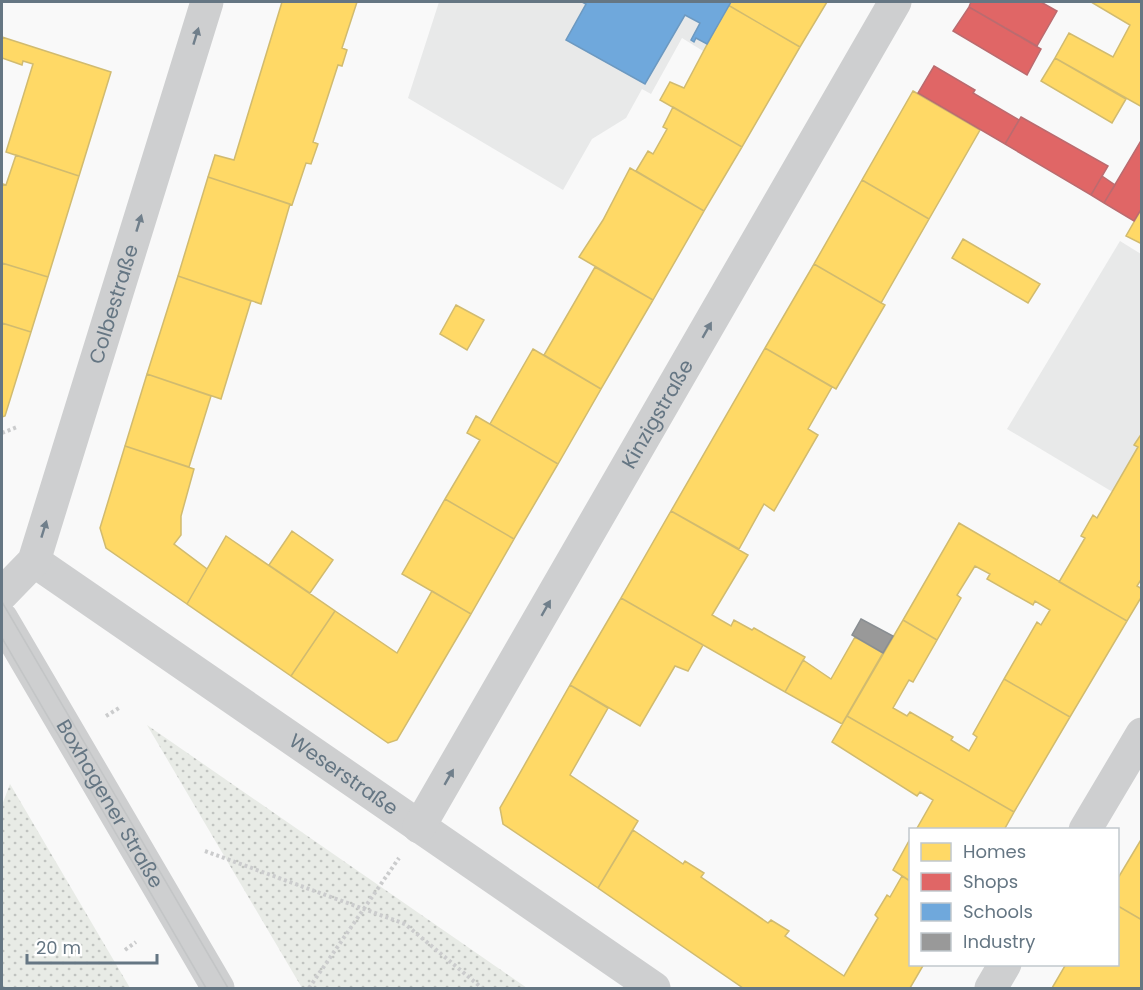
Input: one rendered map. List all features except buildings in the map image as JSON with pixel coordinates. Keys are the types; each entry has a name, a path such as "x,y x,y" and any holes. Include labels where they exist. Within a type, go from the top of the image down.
{"street":[{"name":"Colbestraße","path":"2,594 34,561 207,2"},
{"name":"Kinzigstraße","path":"419,827 895,2"},
{"name":"Weserstraße","path":"34,561 654,988"},
{"name":"Boxhagener Straße","path":"2,619 218,988"},
{"path":"1086,828 1142,734"},
{"path":"991,988 1004,966"}],"path":[{"path":"2,433 17,427"},
{"path":"106,716 118,708"},
{"path":"205,850 405,924 482,988"},
{"path":"312,988 380,887"},
{"path":"125,950 136,942"}],"shaded area":[{"path":"439,2 731,2 703,51 682,38 651,94 642,89 626,118 592,139 563,190 408,98"},
{"path":"1120,241 1141,254 1142,486 1131,503 1007,429"},
{"path":"147,725 527,988 302,988"},
{"path":"10,784 130,988 2,988 2,805"}],"tram line":[{"path":"2,602 228,988"},
{"path":"2,638 206,988"}]}
